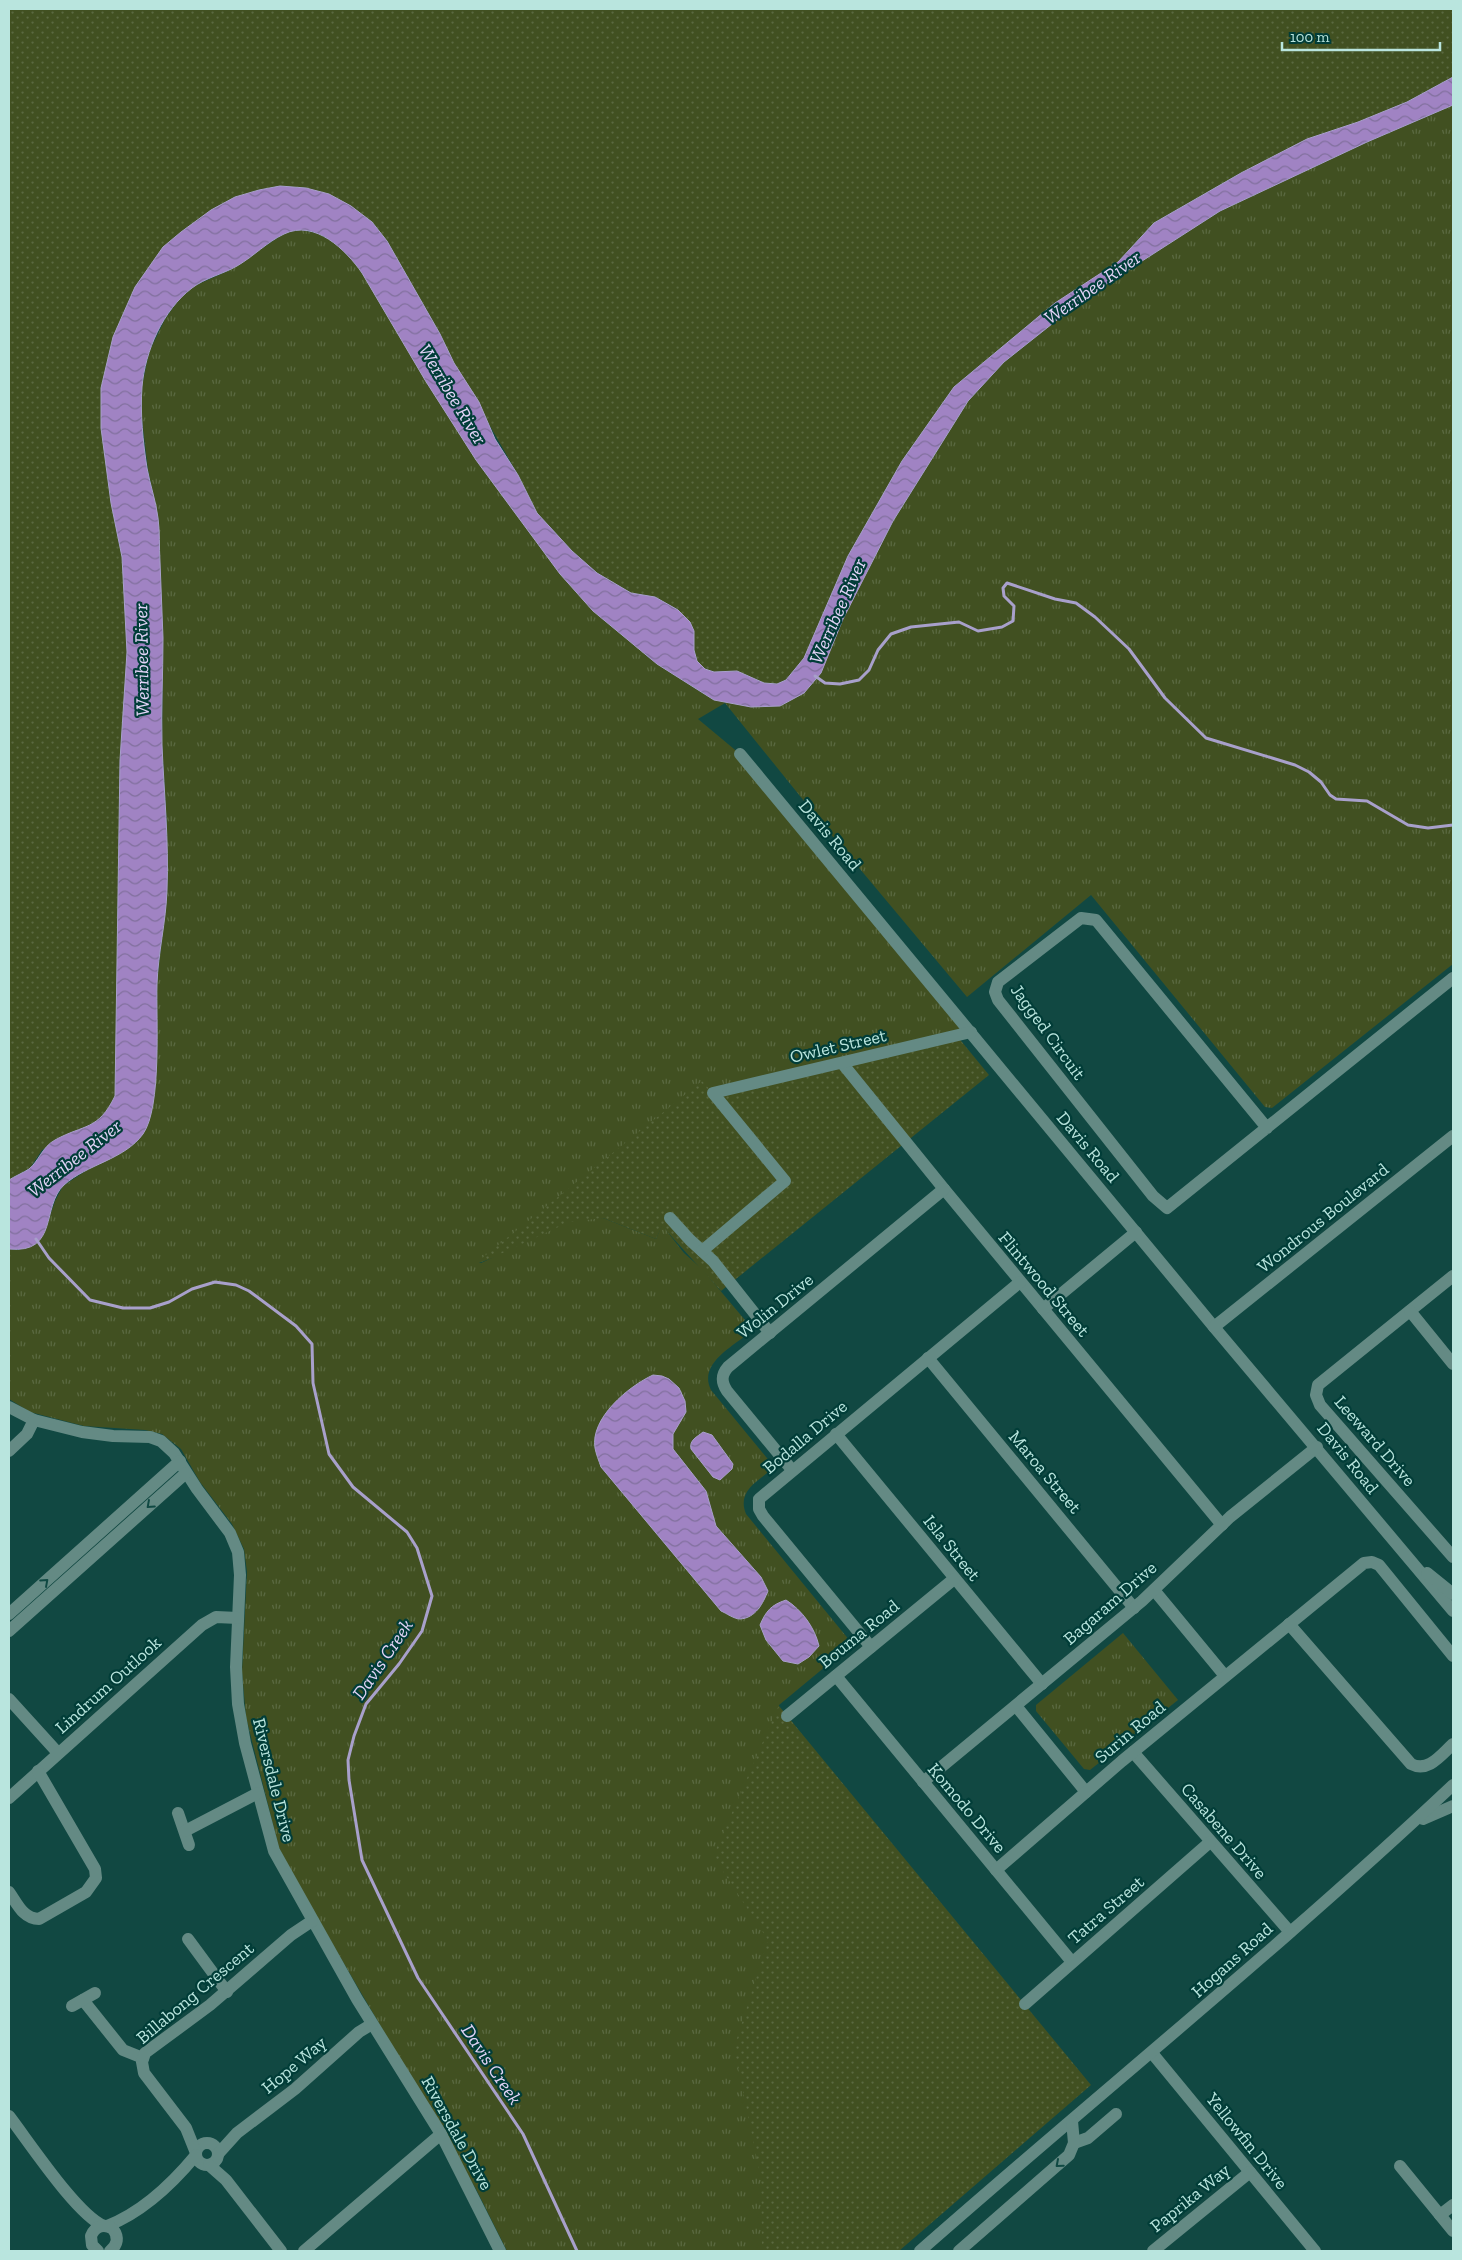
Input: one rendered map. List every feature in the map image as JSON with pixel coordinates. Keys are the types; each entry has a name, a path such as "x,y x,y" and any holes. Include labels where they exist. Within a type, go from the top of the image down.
{"street":[{"name":"Davis Road","path":"740,754 1214,1327 1453,1611"},
{"name":"Jagged Circuit","path":"1267,1128 1096,920 1081,918 998,982 995,992 998,1000 1152,1196 1167,1208 1267,1128 1453,978"},
{"name":"Owlet Street","path":"702,1251 785,1181 713,1093 970,1032"},
{"name":"Flintwood Street","path":"842,1063 944,1190 1222,1525"},
{"name":"Wondrous Boulevard","path":"1214,1327 1453,1136"},
{"name":"Wolin Drive","path":"792,1470 727,1390 722,1379 728,1367 944,1190"},
{"path":"670,1218 713,1261 770,1333"},
{"path":"1043,1309 1136,1232"},
{"name":"Leeward Drive","path":"1453,1276 1318,1385 1316,1395 1320,1405 1453,1556"},
{"name":"Bodalla Drive","path":"871,1647 760,1512 758,1503 761,1496 1020,1282"},
{"path":"1410,1311 1453,1364"},
{"name":"Maroa Street","path":"928,1358 1134,1608"},
{"name":"Riversdale Drive","path":"9,1407 34,1420 99,1435 150,1437 167,1444 180,1461 186,1473 225,1524 238,1552 240,1575 236,1667 238,1704 245,1744 276,1858 372,2024 441,2134 498,2251"},
{"path":"9,1451 26,1434 34,1420"},
{"name":"Isla Street","path":"836,1434 1042,1684"},
{"name":"Bagaram Drive","path":"923,1782 1134,1608 1222,1525 1316,1447"},
{"path":"115,1528 180,1461"},
{"path":"9,1631 30,1603 115,1528 186,1473"},
{"name":"Davis Road","path":"1412,1560 1453,1594"},
{"name":"Surin Road","path":"996,1870 1133,1752 1358,1566 1372,1562 1379,1565 1453,1656"},
{"name":"Bouma Road","path":"786,1716 954,1579"},
{"path":"1154,1590 1225,1676"},
{"path":"9,1614 30,1603"},
{"name":"Lindrum Outlook","path":"9,1798 207,1621 219,1617 238,1618"},
{"path":"1289,1624 1411,1764 1417,1767 1426,1766 1453,1744"},
{"name":"Komodo Drive","path":"836,1676 1072,1962"},
{"path":"9,1699 58,1753"},
{"path":"1016,1706 1086,1792"},
{"name":"Casabene Drive","path":"1133,1752 1290,1932"},
{"path":"9,1892 24,1914 31,1918 39,1919 86,1892 96,1878 95,1868 38,1771"},
{"name":"Hogans Road","path":"920,2251 1414,1824 1453,1785"},
{"path":"186,1831 258,1793"},
{"name":"Hogans Road","path":"1414,1824 1453,1806"},
{"path":"178,1813 186,1831 189,1845"},
{"name":"Tatra Street","path":"1025,2004 1210,1842"},
{"name":"Billabong Crescent","path":"281,2251 207,2158 144,2073 143,2058 145,2052 227,1992 291,1935 312,1921"},
{"path":"188,1939 227,1992"},
{"path":"95,1993 78,2003 123,2050 143,2058"},
{"name":"Hope Way","path":"91,2237 97,2228 106,2226 137,2211 176,2178 207,2158 280,2101 359,2032 372,2024"},
{"name":"Yellowfin Drive","path":"1152,2052 1315,2251"},
{"path":"1074,2143 1088,2138 1116,2114"},
{"path":"9,2116 75,2202 94,2221 114,2230 116,2245"},
{"path":"959,2251 1071,2152 1074,2143 1072,2121"},
{"name":"Billabong Crescent","path":"186,2128 209,2144"},
{"name":"Hope Way","path":"207,2158 201,2145 209,2144 237,2133"},
{"path":"304,2251 441,2134"},
{"path":"1400,2166 1453,2231"},
{"name":"Paprika Way","path":"1153,2251 1250,2172"},
{"path":"75,2202 91,2237 92,2246 98,2251"},
{"path":"1440,2215 1453,2205"},
{"name":"Hope Way","path":"116,2245 137,2211"},
{"path":"82,2251 91,2237"}],"green space":[{"path":"9,9 1453,9 1453,77 1407,102 1241,173 1154,223 1118,262 1055,303 954,387 902,461 848,556 804,658 786,680 777,684 764,683 737,671 714,672 705,669 697,661 694,650 694,632 690,622 678,610 655,597 631,593 597,573 572,551 537,513 518,475 454,363 440,334 387,241 372,222 306,188 280,186 259,190 101,388 101,428 111,503 122,557 127,652 120,760 115,1096 108,1111 96,1122 42,1150 30,1168 9,1180"},
{"path":"1453,105 1453,964 1272,1108 1265,1107 1091,895 967,997 829,832 725,703 698,719 740,754 971,1032 713,1093 702,1081 476,1263 481,1263 569,1222 603,1218 656,1239 662,1225 684,1253 702,1269 750,1326 749,1333 726,1350 713,1364 709,1372 708,1381 711,1390 771,1463 771,1470 754,1483 746,1494 744,1506 746,1514 850,1641 849,1647 779,1705 713,1856 768,1940 734,2048 761,2179 762,2251 507,2251 476,2189 281,1856 246,1717 242,1672 247,1572 244,1549 232,1524 200,1482 181,1449 162,1434 145,1430 84,1426 30,1412 9,1399 9,1249 19,1250 44,1233 55,1201 63,1186 144,1132 151,1117 157,1053 157,981 167,893 167,829 162,743 163,638 158,517 148,470 142,420 142,386 149,352 165,319 179,299 194,286 230,270 286,232 301,230 317,233 334,242 350,256 362,273 459,430 500,491 573,590 592,611 635,648 714,700 821,673 843,619 893,521 968,401 1004,362 1086,297 1220,211 1367,142"},
{"path":"362,273 425,380 697,719 989,1075 721,1291 662,1226 656,1239 603,1218 476,1264 439,1293 1091,2085 899,2251 577,2251 349,1780 348,1760 366,1704 129,1148"},
{"path":"1123,1633 1178,1700 1090,1770 1084,1769 1036,1711 1036,1705"}],"water":[{"name":"Werribee River","path":"1453,77 1453,105 1367,142 1220,211 1086,297 1004,362 968,401 893,521 843,619 821,673 804,693 780,706 751,707 714,700 657,664 593,611 560,574 476,460 425,380 362,273 347,255 329,239 307,231 296,230 284,234 237,266 192,288 172,308 157,332 147,359 141,397 142,428 148,474 159,529 163,638 162,745 167,854 166,902 157,984 157,1062 153,1104 149,1121 143,1134 135,1143 116,1156 83,1172 64,1185 57,1194 47,1227 35,1244 25,1249 9,1249 9,1180 29,1169 44,1150 55,1140 96,1121 103,1115 115,1096 120,760 127,652 122,557 111,503 101,428 101,388 113,337 135,287 163,247 181,232 211,210 235,197 280,186 306,188 329,194 351,206 372,222 387,241 440,334 454,363 479,402 495,439 518,475 537,513 572,551 597,573 631,593 655,597 678,610 690,622 694,631 694,650 697,661 705,669 714,672 737,671 764,683 777,684 786,680 804,658 848,556 902,461 954,387 1055,303 1118,262 1154,223 1241,173 1307,139 1358,122 1407,102"},
{"path":"653,1375 669,1379 679,1388 685,1401 686,1412 673,1434 673,1449 706,1491 716,1526 761,1577 768,1591 755,1613 746,1618 738,1619 721,1611 601,1467 595,1448 595,1437 599,1425 613,1404 633,1387"},
{"path":"703,1432 712,1435 733,1464 732,1469 720,1480 713,1477 691,1449 692,1441"},
{"path":"786,1600 807,1620 819,1646 809,1657 798,1664 783,1661 766,1640 760,1625 770,1609"}],"waterway":[{"path":"815,676 825,683 840,684 859,680 869,670 878,650 891,634 911,627 959,622 978,631 1002,627 1013,621 1014,606 1004,596 1003,588 1007,583 1055,599 1076,603 1095,617 1129,649 1165,698 1206,738 1295,765 1309,772 1336,799 1367,801 1408,825 1428,828 1453,825"},
{"name":"Davis Creek","path":"36,1239 49,1258 90,1300 123,1308 150,1308 169,1302 192,1289 215,1282 236,1285 249,1291 296,1326 312,1344 313,1383 329,1454 353,1487 407,1532 417,1548 432,1596 422,1631 399,1664 366,1704 354,1736 348,1760 349,1780 362,1860 418,1978 523,2134 577,2251"}]}
